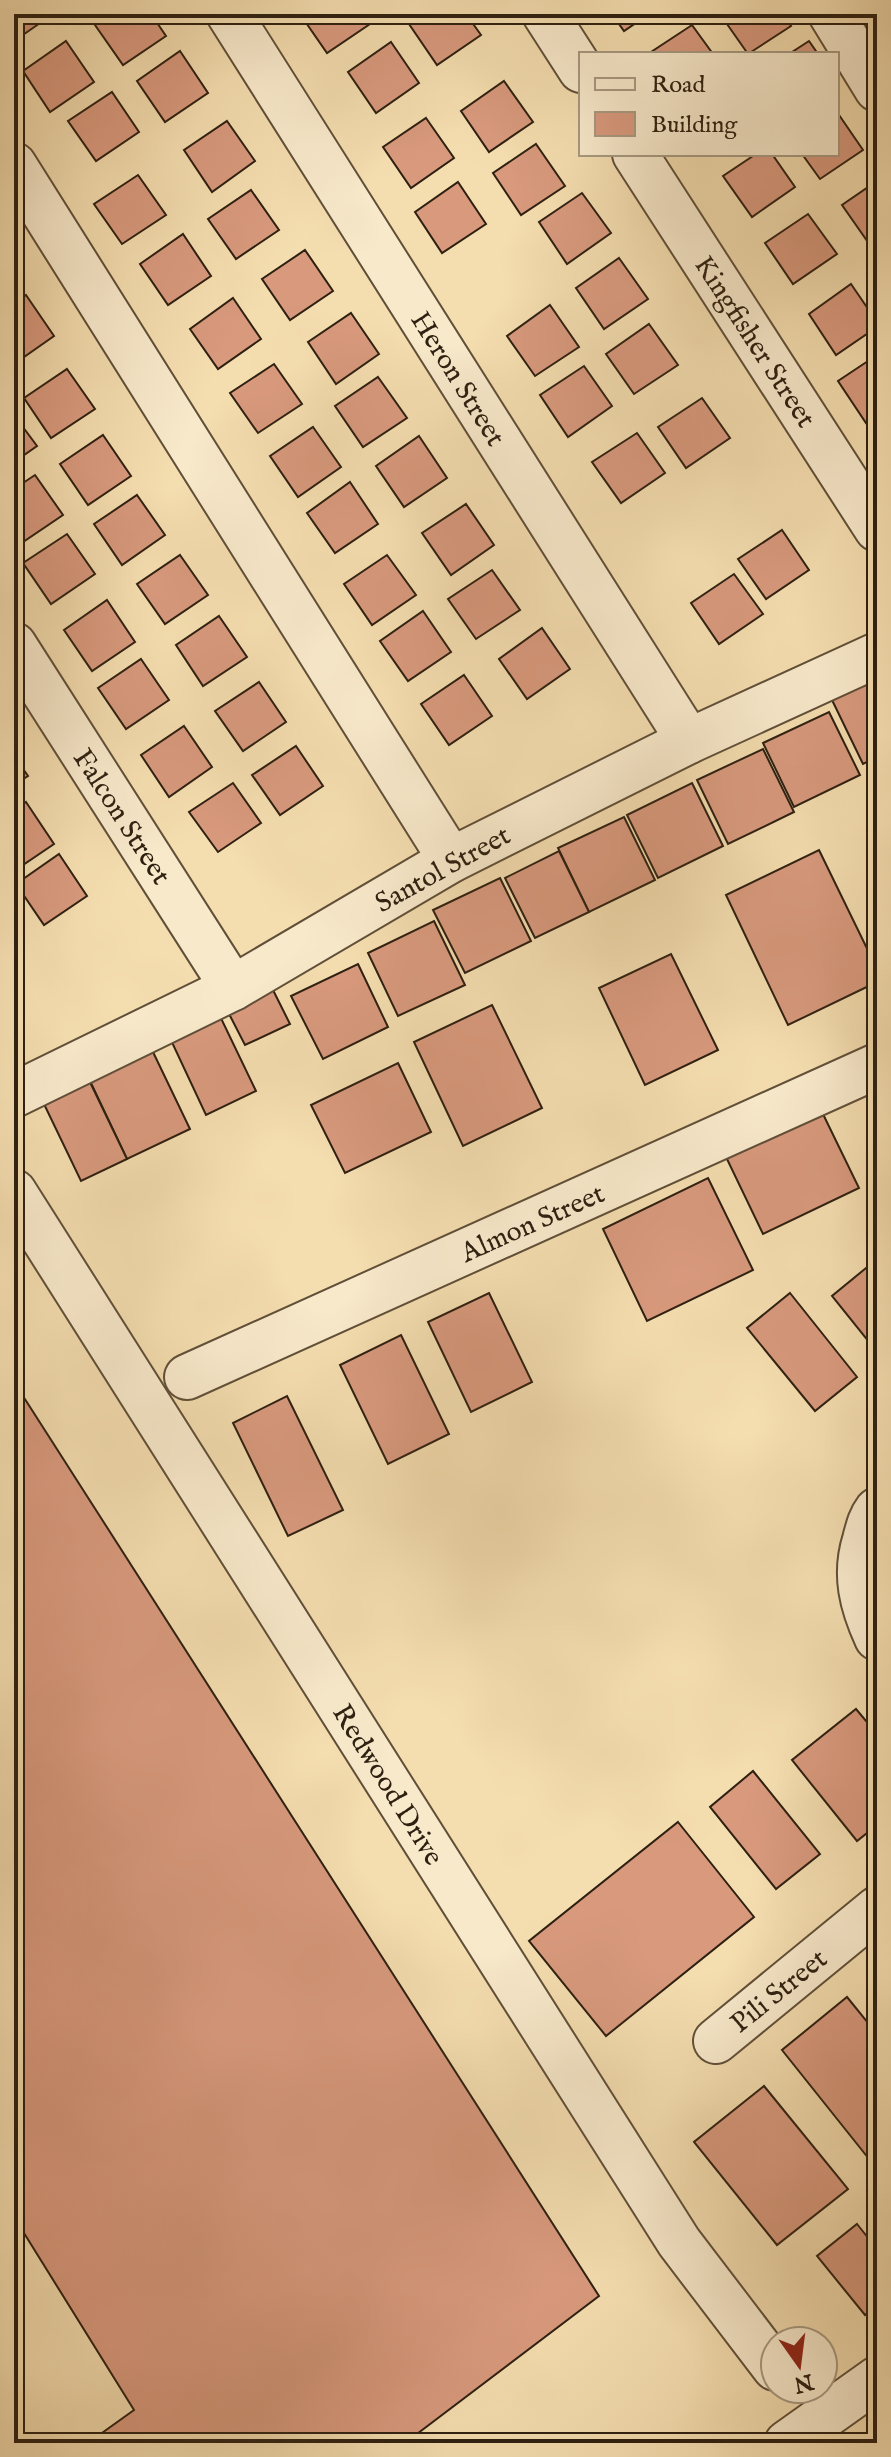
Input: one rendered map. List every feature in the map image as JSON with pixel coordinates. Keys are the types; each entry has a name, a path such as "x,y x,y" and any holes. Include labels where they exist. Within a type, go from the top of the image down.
{"street":[{"name":"Heron Street","path":"229,14 689,741"},
{"path":"545,14 579,67"},
{"path":"831,14 877,89"},
{"name":"Kingfisher Street","path":"636,156 877,529"},
{"path":"14,165 451,860"},
{"name":"Falcon Street","path":"14,645 233,988"},
{"name":"Santol Street","path":"14,1095 233,988 451,860 689,741 877,655"},
{"name":"Almon Street","path":"187,1377 876,1069"},
{"name":"Redwood Drive","path":"14,1192 679,2242 759,2347"},
{"path":"877,1510 871,1517 860,1554 859,1580 864,1609 877,1638"},
{"name":"Pili Street","path":"716,2041 877,1909"},
{"path":"798,2418 877,2379"}],"building":[{"path":"14,14 53,14 20,37 14,29"},
{"path":"111,14 151,14 166,36 123,65 95,25"},
{"path":"300,14 363,14 370,24 327,53"},
{"path":"424,14 466,14 481,35 437,65 409,24"},
{"path":"612,14 649,14 624,31"},
{"path":"720,14 783,14 791,26 747,52"},
{"path":"692,25 712,52 651,52"},
{"path":"66,41 94,82 50,112 23,71"},
{"path":"809,41 817,52 792,52"},
{"path":"391,42 419,83 376,113 348,72"},
{"path":"180,51 208,93 165,122 137,81"},
{"path":"504,81 533,122 489,152 461,111"},
{"path":"112,92 139,132 96,161 68,121"},
{"path":"839,115 863,150 820,179 803,156 839,156"},
{"path":"426,118 454,158 411,188 383,147"},
{"path":"227,121 255,161 212,192 184,150"},
{"path":"536,144 565,186 521,215 493,173"},
{"path":"753,156 773,156 795,187 752,217 723,176"},
{"path":"138,175 166,215 122,244 94,204"},
{"path":"877,181 877,240 870,245 842,205"},
{"path":"458,182 486,224 442,253 415,212"},
{"path":"251,190 279,230 236,259 208,219"},
{"path":"582,193 611,233 567,264 539,222"},
{"path":"808,214 837,254 793,284 765,243"},
{"path":"183,234 211,276 168,305 140,264"},
{"path":"305,250 333,291 290,320 262,279"},
{"path":"619,258 648,299 604,329 576,288"},
{"path":"851,284 877,322 877,327 836,355 809,314"},
{"path":"26,295 54,336 14,364 14,304"},
{"path":"233,298 261,339 218,369 190,329"},
{"path":"550,305 579,347 535,376 507,336"},
{"path":"351,313 379,354 336,384 308,342"},
{"path":"649,324 678,365 634,394 606,354"},
{"path":"877,355 877,415 866,423 838,381"},
{"path":"274,364 302,404 258,433 230,393"},
{"path":"584,366 612,406 568,437 540,395"},
{"path":"67,369 95,409 51,438 24,398"},
{"path":"378,377 407,418 363,447 335,406"},
{"path":"702,398 730,438 686,468 658,427"},
{"path":"14,415 37,446 14,462"},
{"path":"313,427 341,467 298,497 270,456"},
{"path":"637,433 665,473 621,503 592,462"},
{"path":"103,435 131,476 88,505 60,464"},
{"path":"419,436 447,478 404,507 376,466"},
{"path":"35,475 63,515 20,544 14,535 14,489"},
{"path":"350,482 378,524 335,553 307,513"},
{"path":"137,495 165,535 122,565 94,524"},
{"path":"466,504 494,545 451,575 422,533"},
{"path":"782,530 809,570 766,599 738,559"},
{"path":"67,534 95,574 51,604 23,563"},
{"path":"180,555 208,595 165,624 137,584"},
{"path":"387,555 416,595 372,625 344,584"},
{"path":"492,570 520,610 476,639 448,599"},
{"path":"734,574 763,614 719,644 691,603"},
{"path":"107,600 135,642 92,671 64,630"},
{"path":"423,611 451,652 408,681 380,641"},
{"path":"219,616 247,657 203,686 176,645"},
{"path":"542,628 570,669 527,699 499,659"},
{"path":"141,659 169,700 126,729 98,688"},
{"path":"464,675 492,716 449,745 421,704"},
{"path":"877,679 877,757 863,764 832,700"},
{"path":"259,682 286,722 243,751 215,711"},
{"path":"829,712 860,775 794,807 763,743"},
{"path":"184,726 212,767 169,797 141,755"},
{"path":"296,746 323,786 280,815 252,775"},
{"path":"763,749 794,812 728,844 697,780"},
{"path":"14,756 28,776 14,785"},
{"path":"233,783 261,823 218,852 189,812"},
{"path":"692,783 723,846 658,878 627,815"},
{"path":"26,802 54,844 14,871 14,811"},
{"path":"624,817 655,880 589,912 558,848"},
{"path":"819,850 877,969 877,982 788,1025 726,895"},
{"path":"559,851 589,912 535,938 505,878"},
{"path":"59,854 87,896 44,925 16,884"},
{"path":"500,878 531,941 465,973 433,910"},
{"path":"434,921 465,985 398,1016 368,953"},
{"path":"671,954 718,1050 645,1085 599,988"},
{"path":"358,964 388,1027 323,1059 291,996"},
{"path":"271,986 290,1024 245,1045 226,1008"},
{"path":"492,1005 542,1108 463,1146 414,1042"},
{"path":"218,1012 256,1091 206,1115 169,1036"},
{"path":"153,1052 190,1129 127,1159 90,1081"},
{"path":"398,1063 431,1132 345,1173 311,1105"},
{"path":"89,1080 127,1159 81,1181 43,1102"},
{"path":"822,1112 859,1188 763,1234 726,1157"},
{"path":"708,1178 753,1270 647,1321 603,1229"},
{"path":"877,1259 877,1352 832,1296"},
{"path":"489,1293 532,1382 471,1412 428,1322"},
{"path":"790,1293 857,1377 815,1411 747,1328"},
{"path":"401,1335 449,1434 388,1464 340,1365"},
{"path":"14,1382 599,2296 405,2443 88,2443 134,2410 14,2217"},
{"path":"287,1396 343,1510 288,1536 233,1423"},
{"path":"856,1709 877,1734 877,1825 857,1841 792,1760"},
{"path":"753,1771 820,1854 776,1889 710,1807"},
{"path":"678,1822 754,1917 606,2036 529,1941"},
{"path":"847,1997 877,2034 877,2169 782,2050"},
{"path":"764,2086 848,2189 777,2245 694,2142"},
{"path":"857,2224 877,2249 877,2305 865,2315 817,2256"}]}
